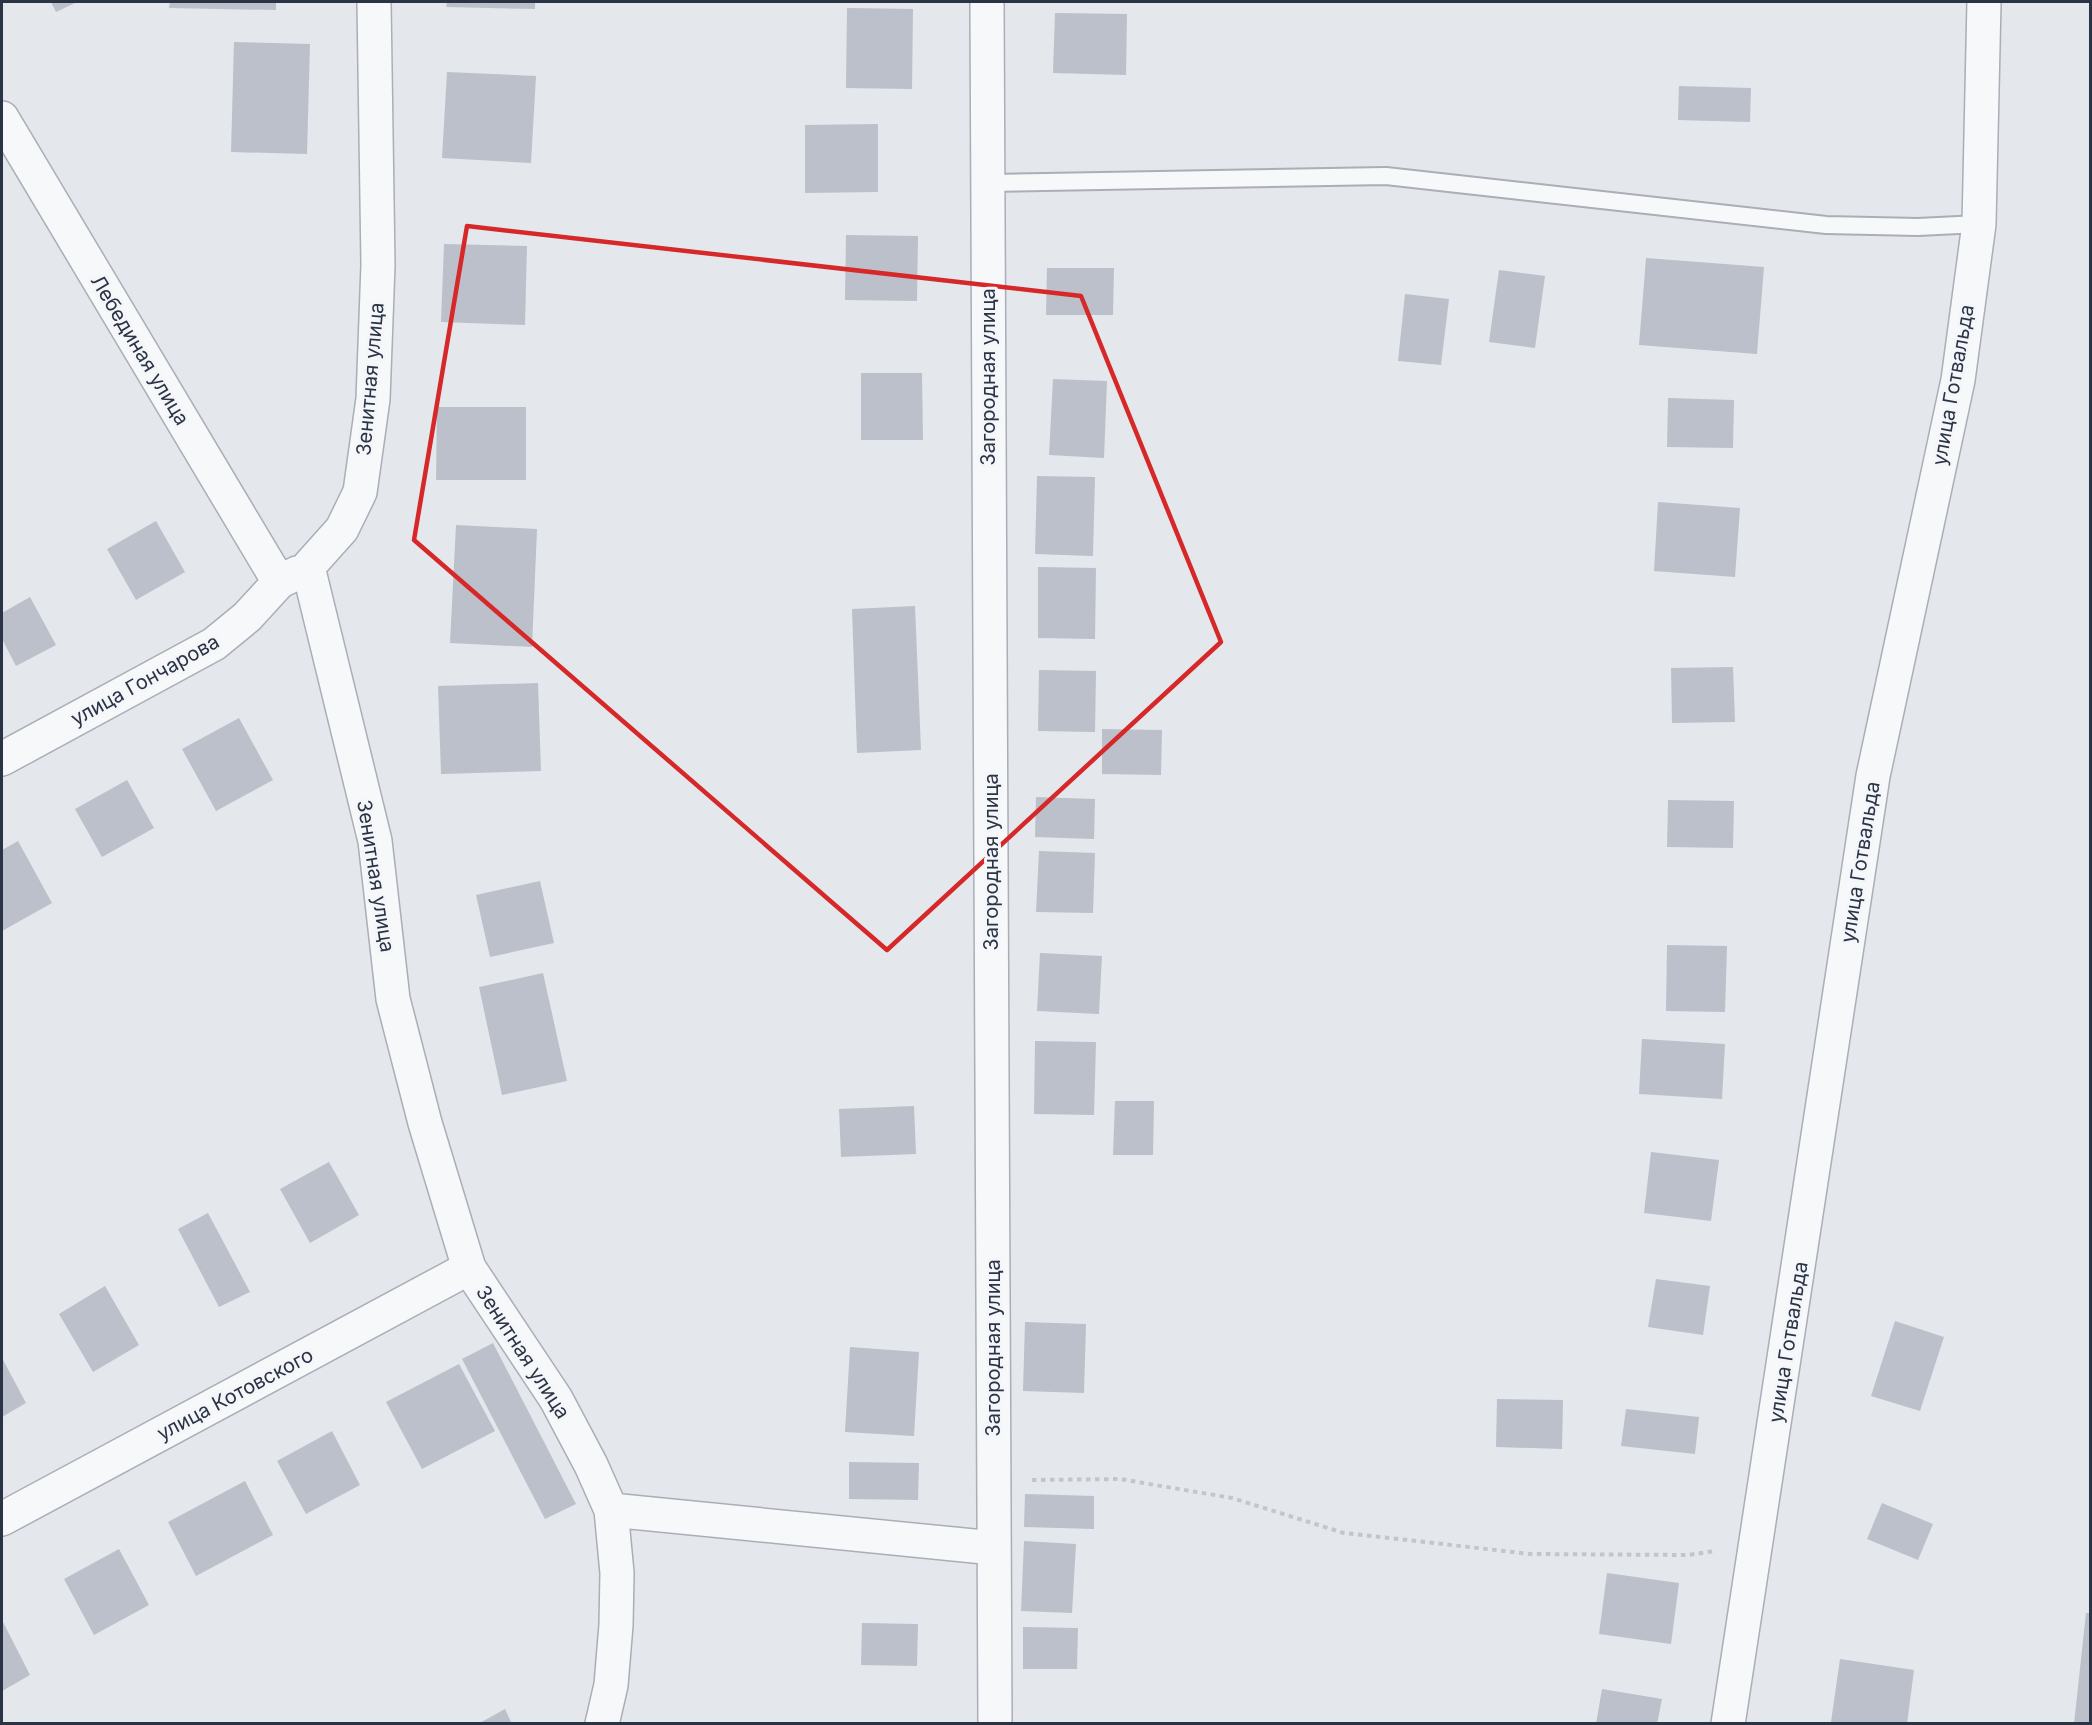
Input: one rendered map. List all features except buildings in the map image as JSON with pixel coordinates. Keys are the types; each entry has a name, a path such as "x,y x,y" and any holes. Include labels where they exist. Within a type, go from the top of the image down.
{"street":[{"name":"Зенитная улица","path":"374,2 378,265 373,399 360,492 342,529 308,567 375,842 393,999 425,1123 469,1268 556,1399 591,1465 611,1510 617,1573 616,1625 611,1684 602,1724"},
{"name":"Загородная улица","path":"987,2 995,1724"},
{"name":"улица Готвальда","path":"1728,1724 1758,1545 1873,776 1958,380 1978,224 1984,2"},
{"name":"Лебединая улица","path":"2,118 279,582"},
{"name":"улица Гончарова","path":"2,759 214,644 248,617 279,582 308,567"},
{"name":"улица Котовского","path":"2,1520 469,1268"},
{"path":"611,1510 994,1548"}],"lane":[{"path":"987,183 1386,176 1826,225 1918,227 1978,224"}],"path":[{"path":"994,1480 1120,1479 1232,1498 1344,1533 1531,1554 1688,1555 1758,1545"}],"highlighted area":[{"path":"467,226 1081,296 1221,642 887,950 414,540"}]}
